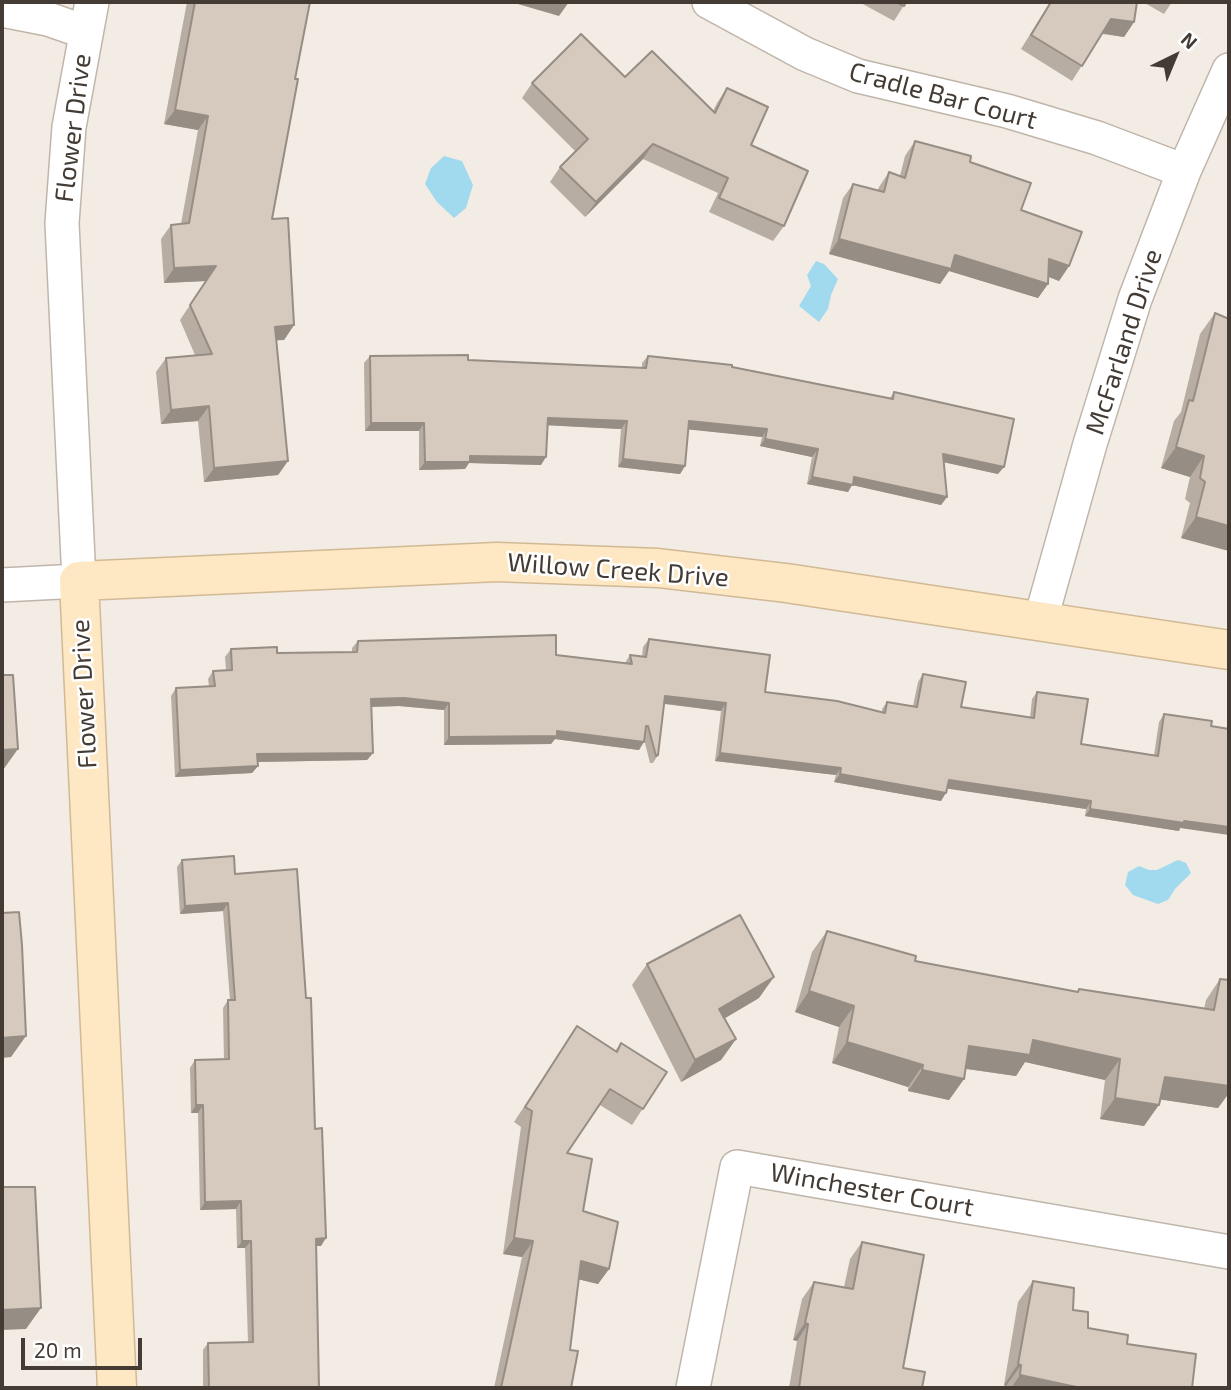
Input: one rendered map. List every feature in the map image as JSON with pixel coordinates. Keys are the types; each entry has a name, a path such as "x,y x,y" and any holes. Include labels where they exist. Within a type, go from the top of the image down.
{"street":[{"name":"Cradle Bar Court","path":"709,2 805,54 858,76 1007,111 1097,138 1184,171"},
{"path":"2,10 48,19 89,17"},
{"name":"Flower Drive","path":"89,17 69,127 62,223 117,1388"},
{"name":"McFarland Drive","path":"1040,622 1090,444 1131,312 1184,171 1229,71"},
{"name":"Willow Creek Drive","path":"2,585 497,562 658,568 786,583 1229,650"},
{"name":"Winchester Court","path":"692,1388 737,1167 1229,1251"}],"water":[{"path":"444,156 462,161 473,185 466,208 454,218 437,202 425,184 431,168"},
{"path":"816,261 824,264 838,279 828,309 819,322 799,306 811,286 807,275"},
{"path":"1178,860 1186,863 1191,873 1168,900 1158,904 1133,895 1125,885 1128,872 1139,866 1157,870"}],"building":[{"path":"195,2 310,2 272,219 288,218 294,325 275,327 288,461 214,468 209,406 171,410 166,358 212,354 190,305 216,266 174,268 171,225 189,223 208,116 175,110"},
{"path":"1051,2 1137,2 1134,22 1111,19 1082,66 1031,35"},
{"path":"581,34 625,77 652,51 715,113 727,88 768,107 751,145 808,171 784,226 719,198 728,178 653,144 596,202 560,167 588,139 532,83"},
{"path":"915,141 971,156 970,162 1031,183 1021,210 1082,232 1069,266 1049,259 1048,284 955,255 951,269 839,239 853,184 884,192 889,172 905,178"},
{"path":"1215,313 1229,319 1229,526 1196,517 1205,482 1200,478 1204,456 1176,447 1189,400 1193,401"},
{"path":"468,355 468,360 646,368 648,356 732,365 893,399 894,392 1014,419 1004,467 943,454 947,497 854,477 853,485 812,477 818,449 765,439 767,429 689,421 685,466 623,459 627,421 548,418 546,457 470,456 470,462 425,462 424,423 371,423 370,356"},
{"path":"556,635 556,655 632,664 630,655 646,657 649,639 770,655 765,692 837,701 885,713 887,702 917,707 923,674 966,682 961,707 1034,718 1037,692 1088,699 1081,744 1158,756 1164,714 1212,721 1211,726 1229,729 1229,827 1090,809 1091,801 949,780 946,793 840,774 841,768 720,753 726,703 665,696 656,756 648,726 644,742 557,731 557,736 449,737 449,703 404,698 371,699 373,753 257,754 258,766 180,770 176,688 215,686 213,671 232,670 231,649 277,647 277,653 357,652 358,641"},
{"path":"2,675 13,675 18,749 2,750"},
{"path":"234,856 235,874 297,869 306,998 311,998 315,1129 322,1128 326,1238 316,1239 319,1388 209,1388 208,1343 253,1342 251,1241 242,1241 241,1201 205,1202 203,1105 196,1105 195,1060 229,1059 228,1000 235,1000 228,903 185,906 182,860"},
{"path":"19,912 26,1036 2,1038 2,913"},
{"path":"740,915 774,977 719,1009 736,1039 695,1060 647,964"},
{"path":"827,931 916,956 915,961 1078,992 1079,989 1214,1010 1220,979 1229,980 1229,1086 1165,1077 1159,1105 1115,1098 1120,1059 1033,1040 1030,1055 969,1046 964,1079 922,1070 923,1065 847,1042 854,1006 809,991"},
{"path":"577,1026 617,1052 621,1043 667,1072 643,1109 610,1089 567,1153 592,1159 583,1211 618,1222 609,1269 581,1261 570,1350 578,1351 571,1388 501,1388 533,1241 514,1238 532,1111 525,1107"},
{"path":"2,1187 35,1187 41,1308 2,1310"},
{"path":"862,1242 924,1255 903,1368 925,1372 922,1388 799,1388 808,1324 805,1323 814,1282 853,1289"},
{"path":"1033,1281 1074,1288 1073,1310 1088,1312 1088,1328 1128,1335 1127,1344 1196,1354 1192,1388 1081,1388 1020,1375 1021,1365 1018,1364"}]}
